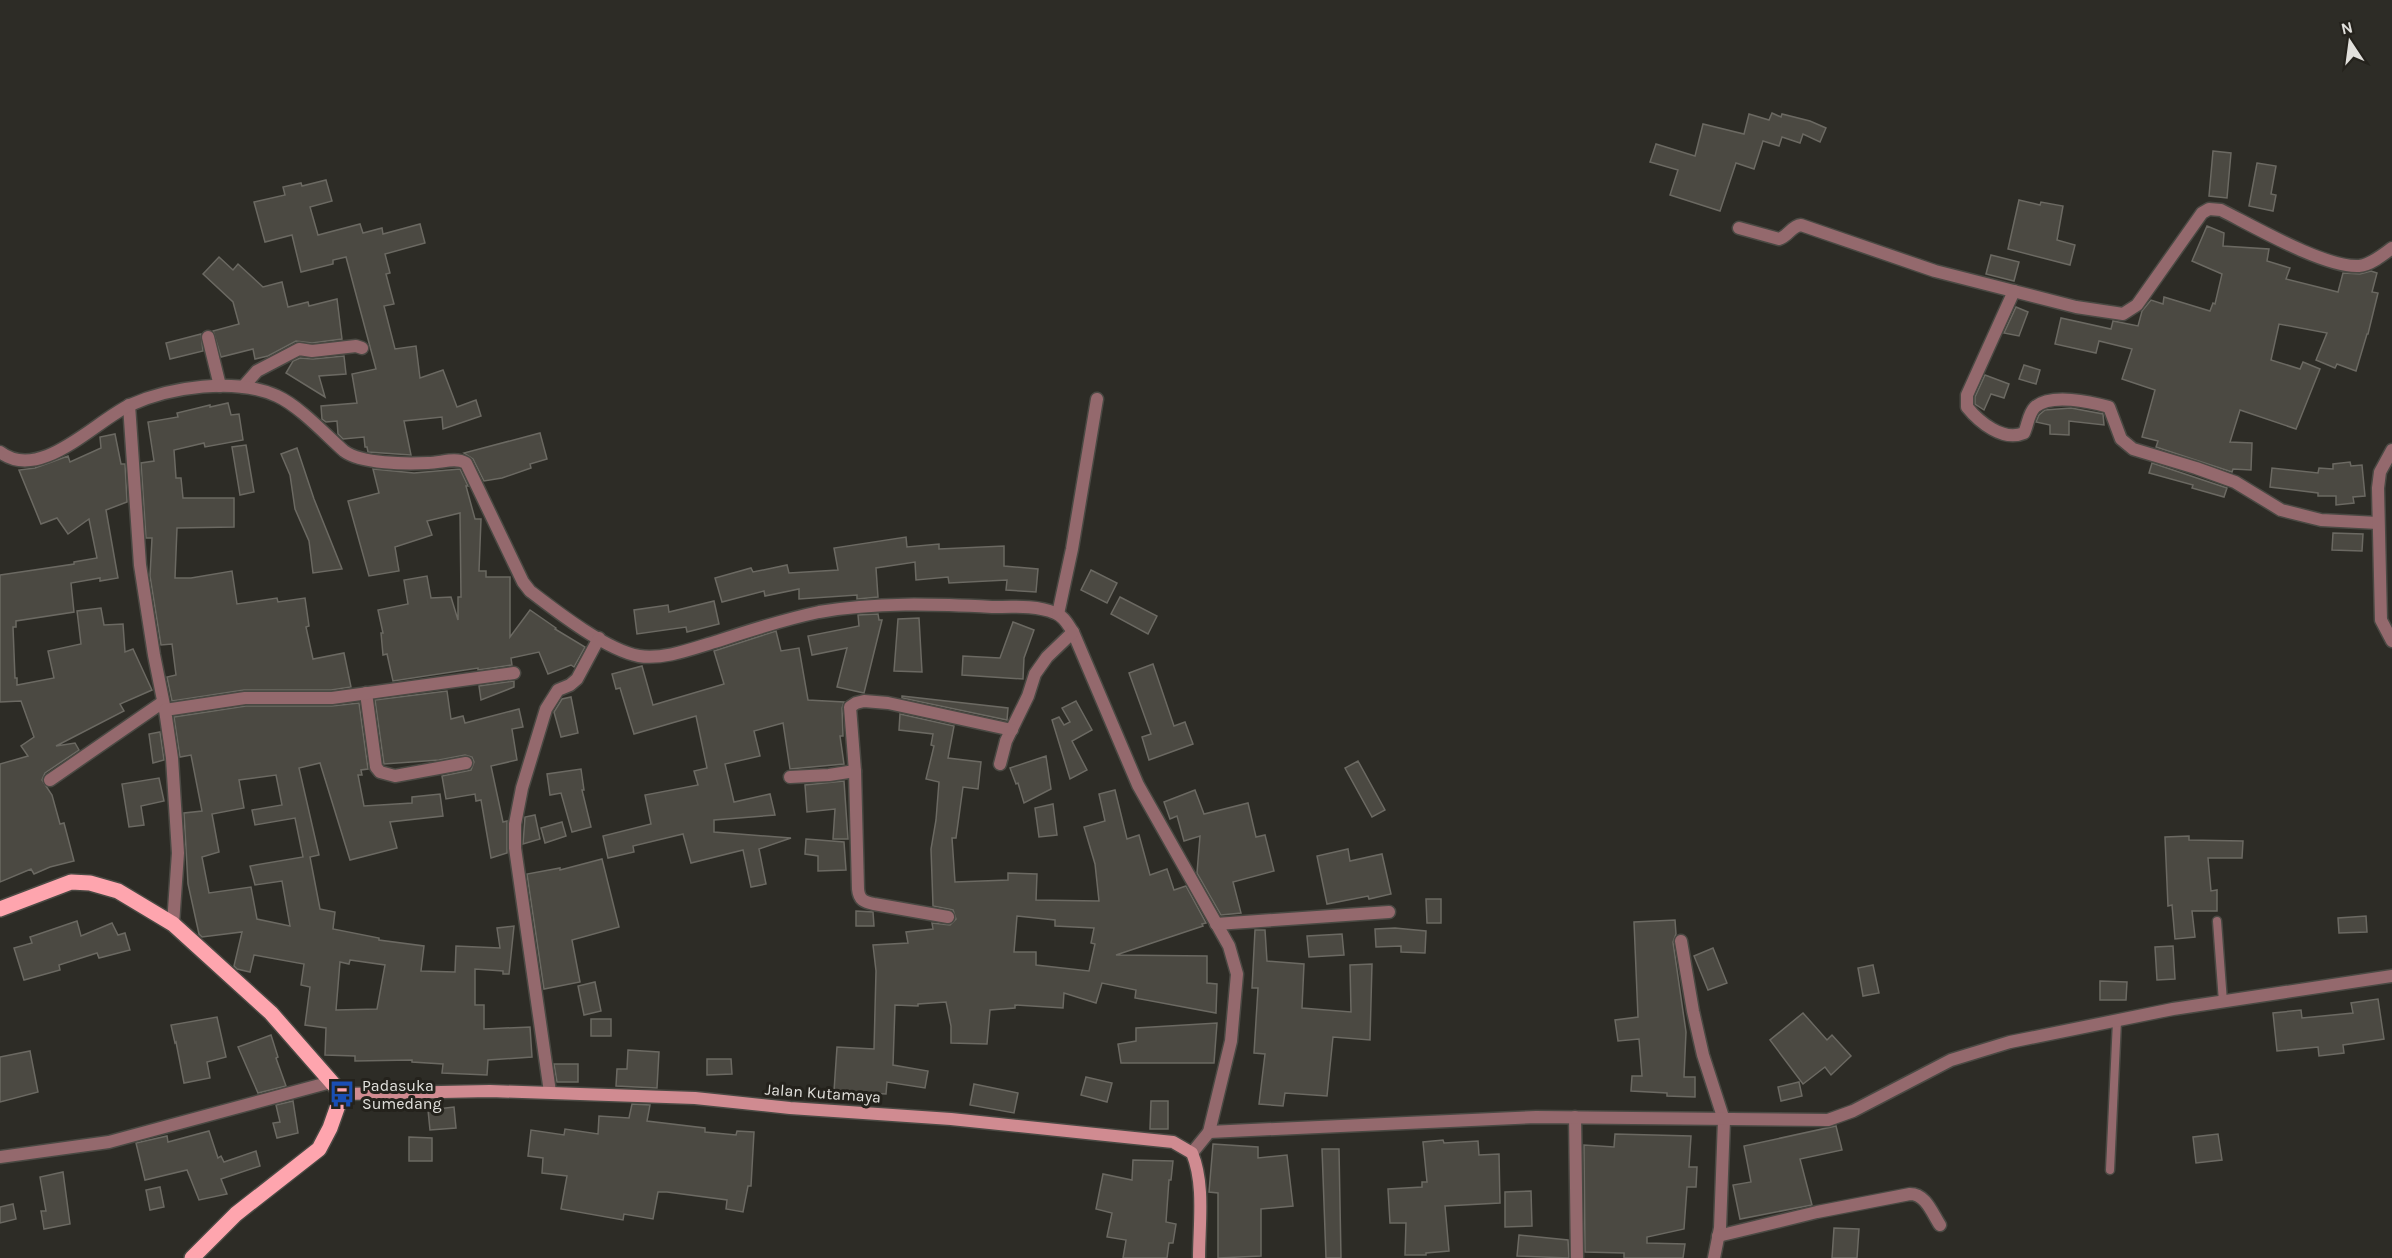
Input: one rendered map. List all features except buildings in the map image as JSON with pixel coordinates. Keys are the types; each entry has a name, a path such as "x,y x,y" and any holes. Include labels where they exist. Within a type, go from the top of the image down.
{"main road":[{"path":"0,909 71,882 90,883 118,891 173,924 271,1013 342,1094 330,1128 319,1149 236,1214 192,1258"},
{"name":"Jalan Kutamaya","path":"342,1094 550,1092 695,1098 790,1108 951,1119 1165,1141 1178,1144 1192,1152"},
{"path":"1192,1152 1196,1164 1199,1192 1199,1258"}],"street":[{"path":"1739,228 1779,239 1785,237 1793,228 1802,225 1935,271 2104,312 2122,314 2137,304 2202,213 2210,210 2221,210 2297,248 2337,263 2360,266 2392,248"},
{"path":"2014,291 1967,395 1967,407 1991,428 2006,435 2019,435 2024,433 2028,417 2036,406 2055,399 2091,402 2109,407 2121,439 2133,449 2235,482 2281,510 2321,520 2378,523"},
{"path":"208,337 220,386"},
{"path":"243,387 257,371 299,349 312,351 356,346 362,348"},
{"path":"0,452 11,457 26,459 50,455 129,405 170,392 220,386 243,387 266,392 280,397 344,451 357,457 416,463 458,460 466,463 522,582 540,599 599,638 622,651 651,657 683,651 818,612 863,607 911,604 982,606 1035,609 1058,614 1073,632 1138,786 1229,946 1237,974 1231,1041 1209,1132 1192,1152"},
{"path":"1058,614 1072,549 1097,399"},
{"path":"129,405 140,565 172,758 178,853 173,924"},
{"path":"2392,450 2380,472 2378,488 2381,620 2392,641"},
{"path":"1000,764 1001,756 1028,696 1035,674 1047,657 1073,632"},
{"path":"550,1092 516,848 515,824 522,788 546,709 558,690 577,679 599,638"},
{"path":"50,780 164,706 245,698 308,699 514,673"},
{"path":"366,693 376,767 380,772 386,775 398,775 466,763"},
{"path":"948,917 874,904 860,898 850,708 859,702 888,703 1012,730"},
{"path":"790,777 855,771"},
{"path":"1216,924 1389,912"},
{"path":"1681,942 1703,1055 1724,1120 1718,1236 1714,1258"},
{"path":"1209,1132 1536,1117 1828,1120 1852,1111 1918,1076 1975,1052 2010,1042 2223,1002 2392,976"},
{"path":"0,1157 109,1142 331,1082"},
{"path":"1575,1117 1577,1258"},
{"path":"1718,1236 1817,1212 1910,1194 1916,1194 1924,1199 1940,1225"}],"lane":[{"path":"2217,921 2223,1002"},
{"path":"2110,1170 2117,1021"}],"place":[{"name":"Padasuka Sumedang","path":"342,1094"}]}
